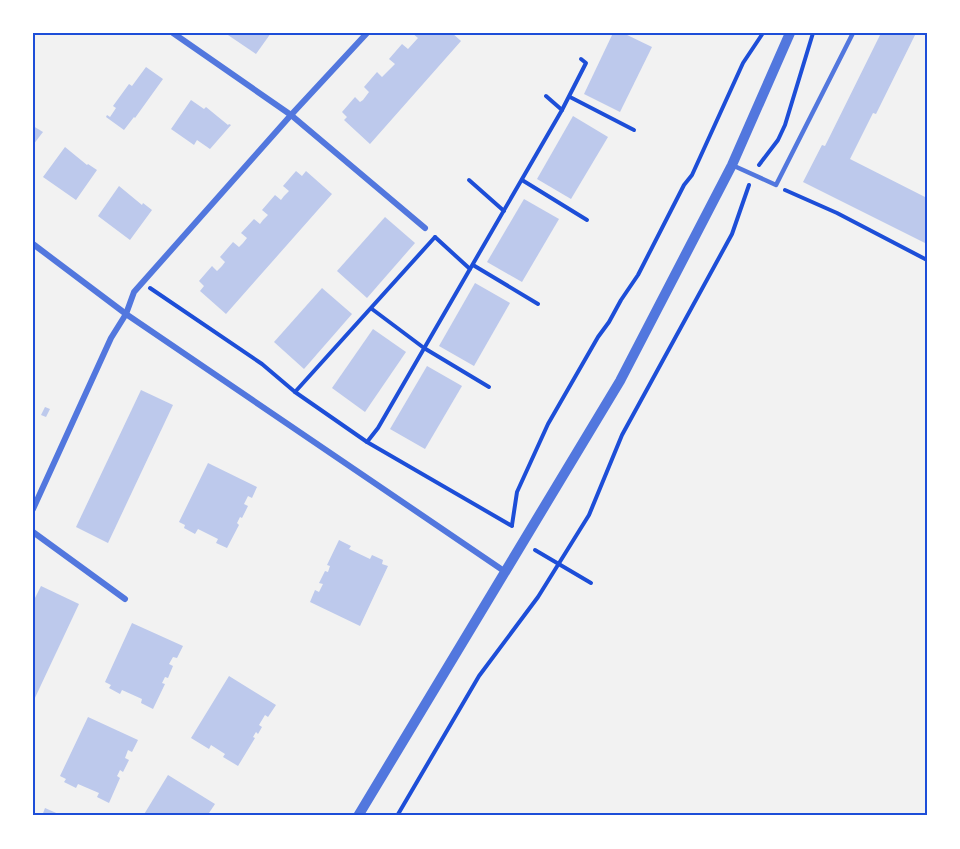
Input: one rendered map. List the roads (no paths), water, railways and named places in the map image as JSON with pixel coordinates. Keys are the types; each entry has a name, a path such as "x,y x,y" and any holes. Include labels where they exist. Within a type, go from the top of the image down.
{"street":[{"path":"173,33 291,115 425,228"},
{"path":"33,509 111,339 126,314 134,292 367,33"},
{"path":"358,816 620,381 732,165 790,33"},
{"path":"33,244 126,314 504,571"},
{"path":"33,532 125,599"}],"lane":[{"path":"732,165 776,185 853,33"}]}
